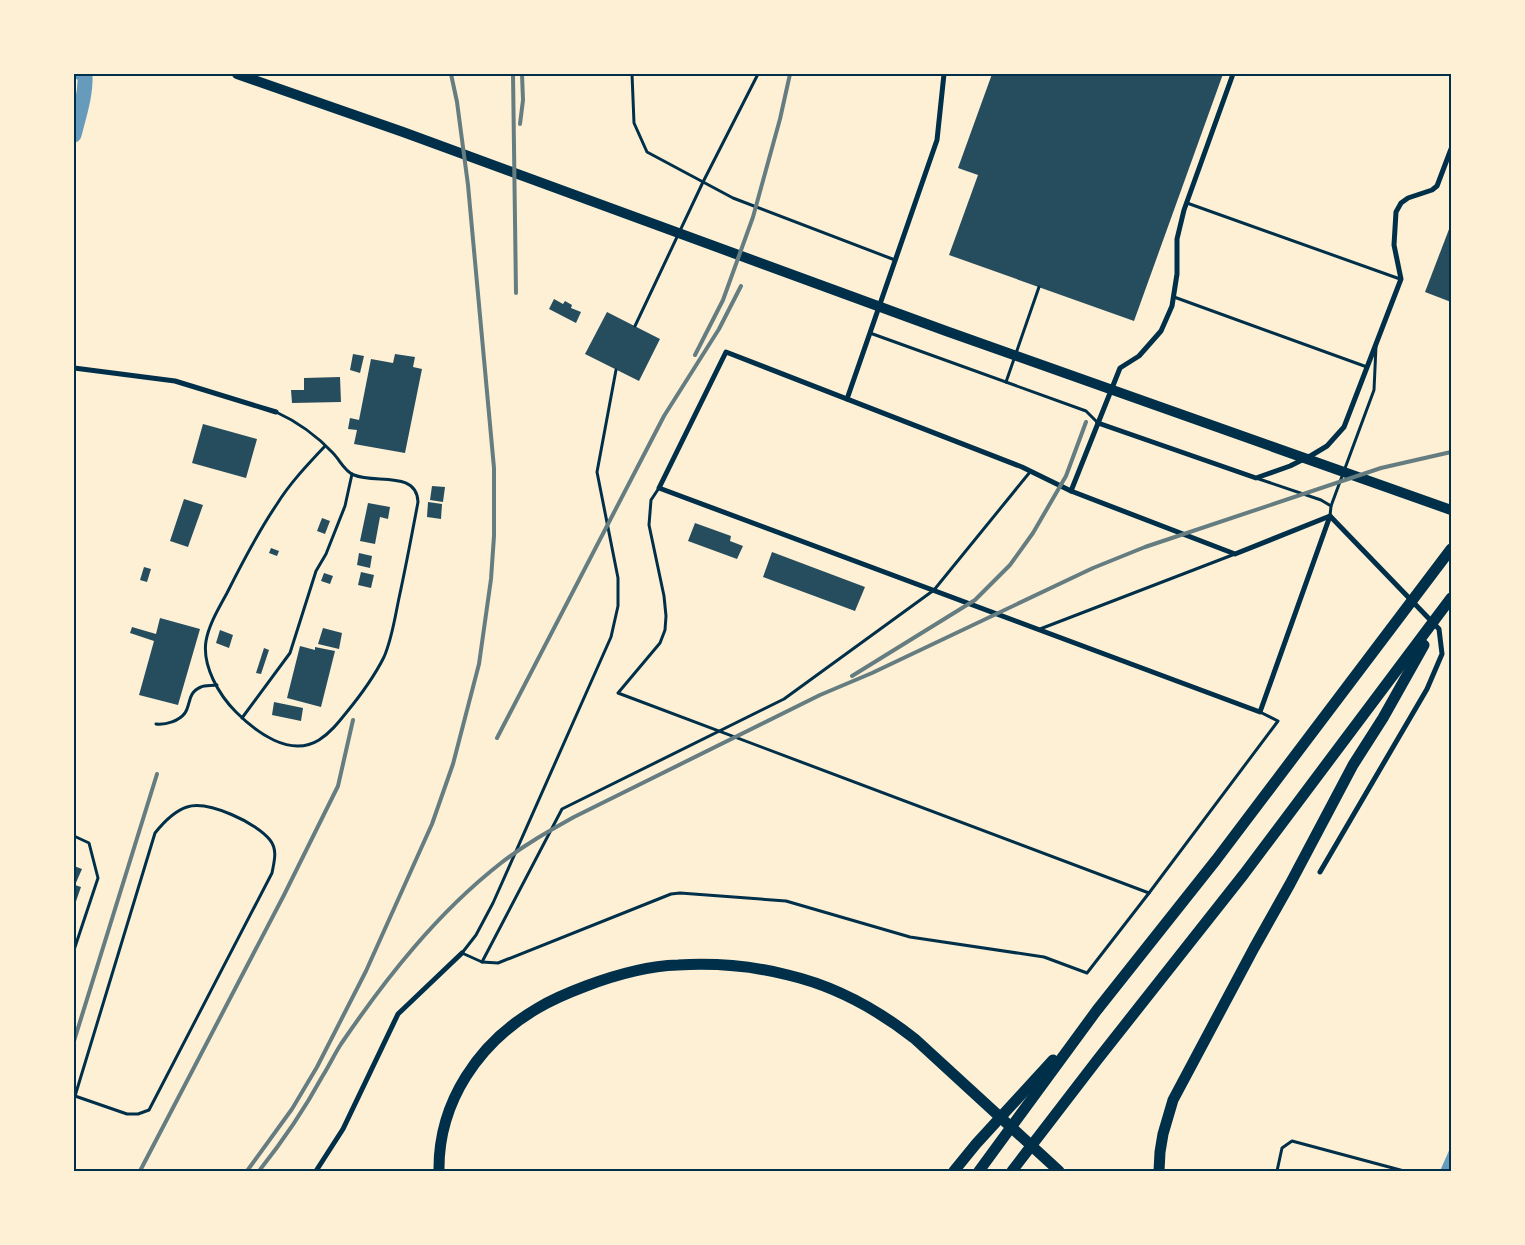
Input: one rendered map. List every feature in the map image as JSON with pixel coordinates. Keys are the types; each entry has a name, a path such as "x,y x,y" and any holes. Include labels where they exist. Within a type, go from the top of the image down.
{"highway":[{"path":"980,1171 1097,1010 1216,860 1451,548"},
{"path":"1012,1171 1244,874 1449,601"},
{"path":"1159,1171 1163,1134 1173,1100 1353,765 1383,718 1449,601"},
{"path":"439,1171 442,1133 448,1112 458,1089 469,1070 484,1052 512,1026 538,1008 562,995 600,981 636,971 677,965 739,968 786,974 816,982 851,998 898,1025 915,1039 1059,1171"},
{"path":"954,1171 1097,1010"}],"main road":[{"path":"240,75 955,335 1451,510"}],"street":[{"path":"847,399 937,140 944,74"},
{"path":"1071,491 1120,368 1140,356 1161,331 1172,306 1177,274 1177,239 1187,202 1233,74"},
{"path":"1098,423 1256,478 1290,466 1327,446 1344,427 1401,280 1394,245 1396,212 1401,203 1408,198 1432,190 1437,186 1451,149"},
{"path":"726,352 1030,472 1071,491 1236,554 1330,516 1260,712 659,488 726,352"},
{"path":"74,368 175,381 276,412"},
{"path":"1320,872 1427,689 1442,654 1439,629 1330,516"},
{"path":"316,1171 343,1129 398,1014 462,953"}],"lane":[{"path":"632,74 634,123 647,152 733,198 895,260"},
{"path":"635,326 702,182 758,74"},
{"path":"1187,202 1401,280"},
{"path":"1006,382 1039,287"},
{"path":"1173,297 1368,367"},
{"path":"870,333 1086,411 1098,423"},
{"path":"1330,516 1331,506 1374,390 1377,343"},
{"path":"616,370 597,472 618,578 618,606 611,637 493,903 476,935 462,953 482,962 498,963 671,894 680,893 786,901 910,937 1044,957 1087,973 1278,721 1260,712"},
{"path":"276,412 305,427 333,453 352,474 363,478 406,482 414,487 418,493 409,552 384,656 372,679 352,707 332,729 319,740 306,745 292,745 274,740 251,726 226,701 206,658 206,642 210,626 277,503 301,472 325,446"},
{"path":"482,962 562,809 784,699 934,590 1030,472"},
{"path":"242,718 290,653 316,572 326,554 346,506 352,474"},
{"path":"1256,478 1321,500 1331,506"},
{"path":"659,488 651,500 649,525 664,596 665,630 660,643 618,693 1149,893"},
{"path":"1040,630 1236,554"},
{"path":"156,724 176,720 185,712 189,697 201,687 217,685"},
{"path":"201,805 217,808 254,826 271,840 276,856 272,873 148,1110 138,1114 127,1114 75,1096 155,833 166,820 186,807 201,805"},
{"path":"74,836 89,843 98,878 74,950"},
{"path":"1277,1171 1282,1148 1292,1141 1404,1171"}],"water":[{"path":"1451,1146 1451,1171 1440,1171"}],"building":[{"path":"992,74 1223,74 1134,321 949,255 978,175 958,168"},
{"path":"1451,224 1451,302 1425,292"},
{"path":"554,299 563,304 565,301 572,305 571,308 581,312 576,323 549,309"},
{"path":"607,312 660,339 639,381 585,354"},
{"path":"353,354 364,356 360,373 350,370"},
{"path":"395,354 415,357 413,367 422,369 405,453 354,444 357,430 348,429 350,418 359,420 371,359 393,363"},
{"path":"340,377 341,402 292,403 291,390 304,390 304,378"},
{"path":"203,424 257,439 246,478 192,463"},
{"path":"432,486 445,487 443,502 430,500"},
{"path":"184,499 203,505 188,547 170,541"},
{"path":"428,502 442,504 441,519 427,517"},
{"path":"368,503 390,507 388,519 380,517 375,544 360,541"},
{"path":"322,518 330,521 325,534 317,531"},
{"path":"695,523 731,536 730,541 743,546 737,559 688,541"},
{"path":"271,548 279,551 277,556 269,553"},
{"path":"772,552 865,587 855,611 763,577"},
{"path":"359,553 372,556 370,568 357,565"},
{"path":"144,567 151,569 147,582 140,580"},
{"path":"361,572 374,575 371,588 358,585"},
{"path":"324,573 333,576 330,584 321,581"},
{"path":"160,618 200,629 178,705 139,695 154,641 130,633 132,627 156,634"},
{"path":"323,628 342,633 339,649 318,644"},
{"path":"220,630 233,635 229,648 216,643"},
{"path":"300,646 315,650 315,647 335,651 321,707 287,698"},
{"path":"264,648 269,650 261,674 256,673"},
{"path":"274,702 303,708 301,721 272,715"},
{"path":"74,866 82,869 75,885 81,887 74,907"}],"waterway":[{"path":"74,135 83,97 85,74"},
{"path":"74,76 85,80"}],"railway":[{"path":"247,1171 292,1109 317,1067 366,971 432,824 453,764 479,664 491,579 494,536 494,468 468,185 457,102 451,74"},
{"path":"513,74 516,293"},
{"path":"520,124 523,100 522,74"},
{"path":"695,355 723,300 753,217 780,119 790,74"},
{"path":"497,738 664,416 719,329 741,286"},
{"path":"852,676 975,600 1010,565 1033,533 1066,476 1086,422"},
{"path":"259,1171 300,1114 341,1044 414,947 455,903 478,882 510,856 537,839 574,817 820,695 872,673 1093,568 1145,547 1381,468 1451,452"},
{"path":"140,1171 284,895 338,786 353,720"},
{"path":"74,1041 157,774"}]}
